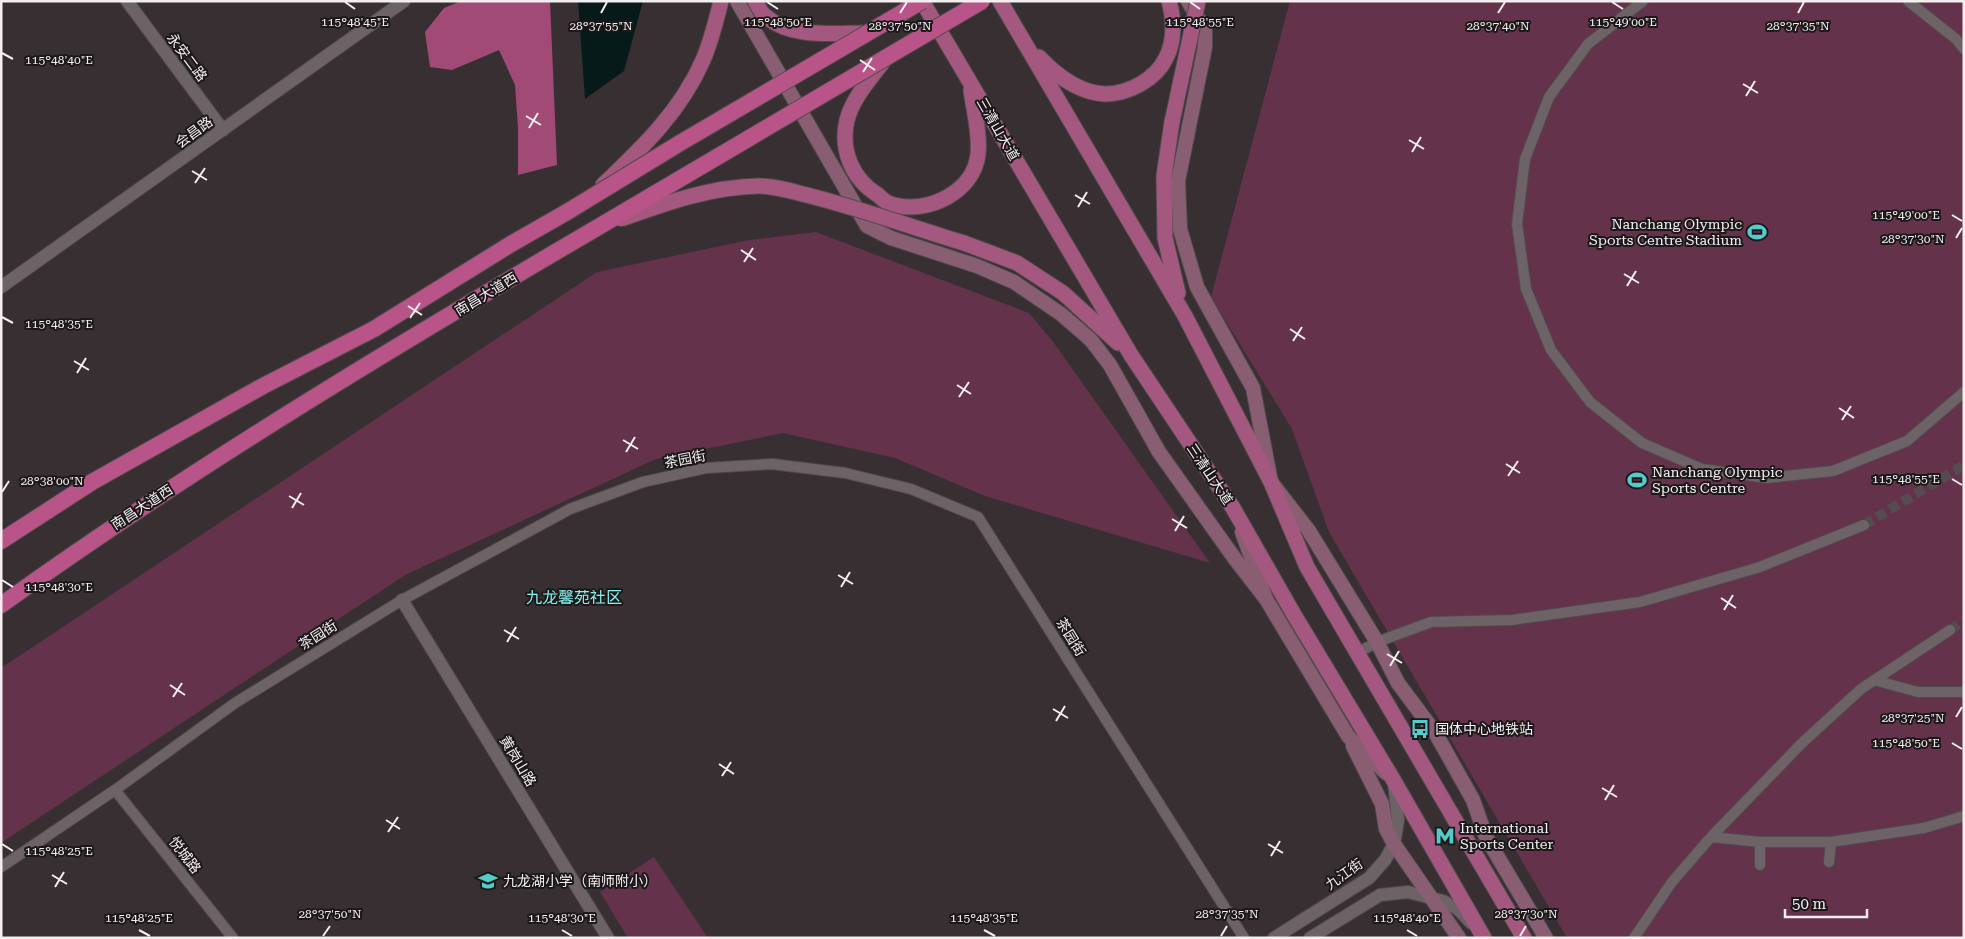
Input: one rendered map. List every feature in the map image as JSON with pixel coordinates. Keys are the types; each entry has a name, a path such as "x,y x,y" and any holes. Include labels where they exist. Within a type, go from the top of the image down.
{"highway":[{"name":"南昌大道西","path":"1,605 91,540 288,412 982,1"},
{"name":"南昌大道西","path":"1,541 92,482 263,386 374,329 510,244 588,200 680,143 867,33 925,5"}],"main road":[{"path":"588,200 645,145 672,113 690,86 704,59 721,1"},
{"path":"737,1 867,226 891,238 977,266 1014,282 1061,314 1091,340 1110,365 1159,452 1235,559 1266,599 1348,736 1382,804 1386,829 1394,844 1459,938"},
{"path":"755,1 762,14 776,24 799,31 867,33"},
{"path":"1000,1 1185,316 1271,482 1307,567 1524,938"},
{"path":"1022,40 1055,73 1072,83 1105,94 1119,92 1139,86 1166,58 1172,36 1173,16 1169,1"},
{"path":"1188,1 1204,30 1205,47 1178,181 1180,229 1197,287 1253,388 1271,482 1309,531 1377,642 1398,683 1436,734 1473,800 1486,837 1546,938"},
{"path":"1185,316 1172,274 1165,238 1164,176 1172,122 1198,1"},
{"name":"三清山大道","path":"925,5 1131,355 1233,508 1484,937"},
{"path":"885,59 857,98 847,119 844,142 848,158 857,176 872,192 892,205 911,207 934,203 954,194 969,177 978,156 977,126 969,80"},
{"path":"601,226 677,199 720,189 760,186 802,193 840,203 964,243 1017,263 1063,292 1131,355"},
{"path":"1233,508 1266,599"},
{"path":"1348,736 1394,781"}],"street":[{"name":"永安二路","path":"128,1 223,130"},
{"name":"会昌路","path":"1,287 404,1"},
{"path":"1643,1 1588,44 1549,97 1525,159 1517,224 1526,289 1551,350 1590,402 1642,442 1702,469 1767,478 1833,471 1907,441 1964,392"},
{"path":"1912,2 1956,39 1964,49"},
{"name":"茶园街","path":"1,867 115,790 235,703 402,600 570,509 643,482 706,468 772,464 845,473 911,490 978,517 1244,938"},
{"path":"1357,653 1377,642 1431,622 1512,620 1640,602 1760,567 1864,525"},
{"name":"黄岗山路","path":"402,600 608,938"},
{"path":"1634,938 1672,882 1711,837 1803,742 1862,689 1950,630"},
{"path":"1874,680 1918,692 1964,692"},
{"name":"九江街","path":"1274,938 1369,878 1385,860 1394,844 1398,820 1394,781"},
{"name":"悦城路","path":"115,790 233,938"},
{"path":"1711,837 1760,842 1831,842 1924,828 1964,816"},
{"path":"1760,842 1760,865"},
{"path":"1829,862 1831,842"},
{"path":"1310,938 1380,895 1408,892 1443,901 1458,909 1484,937"}],"shaded area":[{"path":"461,1 550,1 557,165 518,175 518,128 515,85 499,50 452,70 430,67 425,32 444,8"},
{"path":"578,1 643,1 624,71 585,99"},
{"name":"Nanchang Olympic Sports Centre","path":"1290,1 1964,1 1964,938 1567,938 1329,532 1292,429 1211,297"},
{"path":"816,232 1029,313 1054,343 1210,563 985,496 895,458 783,433 656,459 405,575 1,843 1,668 597,272 749,240"},
{"path":"654,857 708,938 628,938 600,892"}],"tunnel":[{"path":"1864,525 1964,465"},
{"path":"1950,630 1964,621"}],"place":[{"name":"Nanchang Olympic Sports Centre Stadium","path":"1757,232"},
{"name":"Nanchang Olympic Sports Centre","path":"1637,480"},
{"name":"国体中心地铁站","path":"1420,729"},
{"name":"International Sports Center","path":"1445,836"},
{"name":"九龙湖小学（南师附小）","path":"488,881"}],"district":[{"name":"九龙馨苑社区","path":"574,597"}]}
